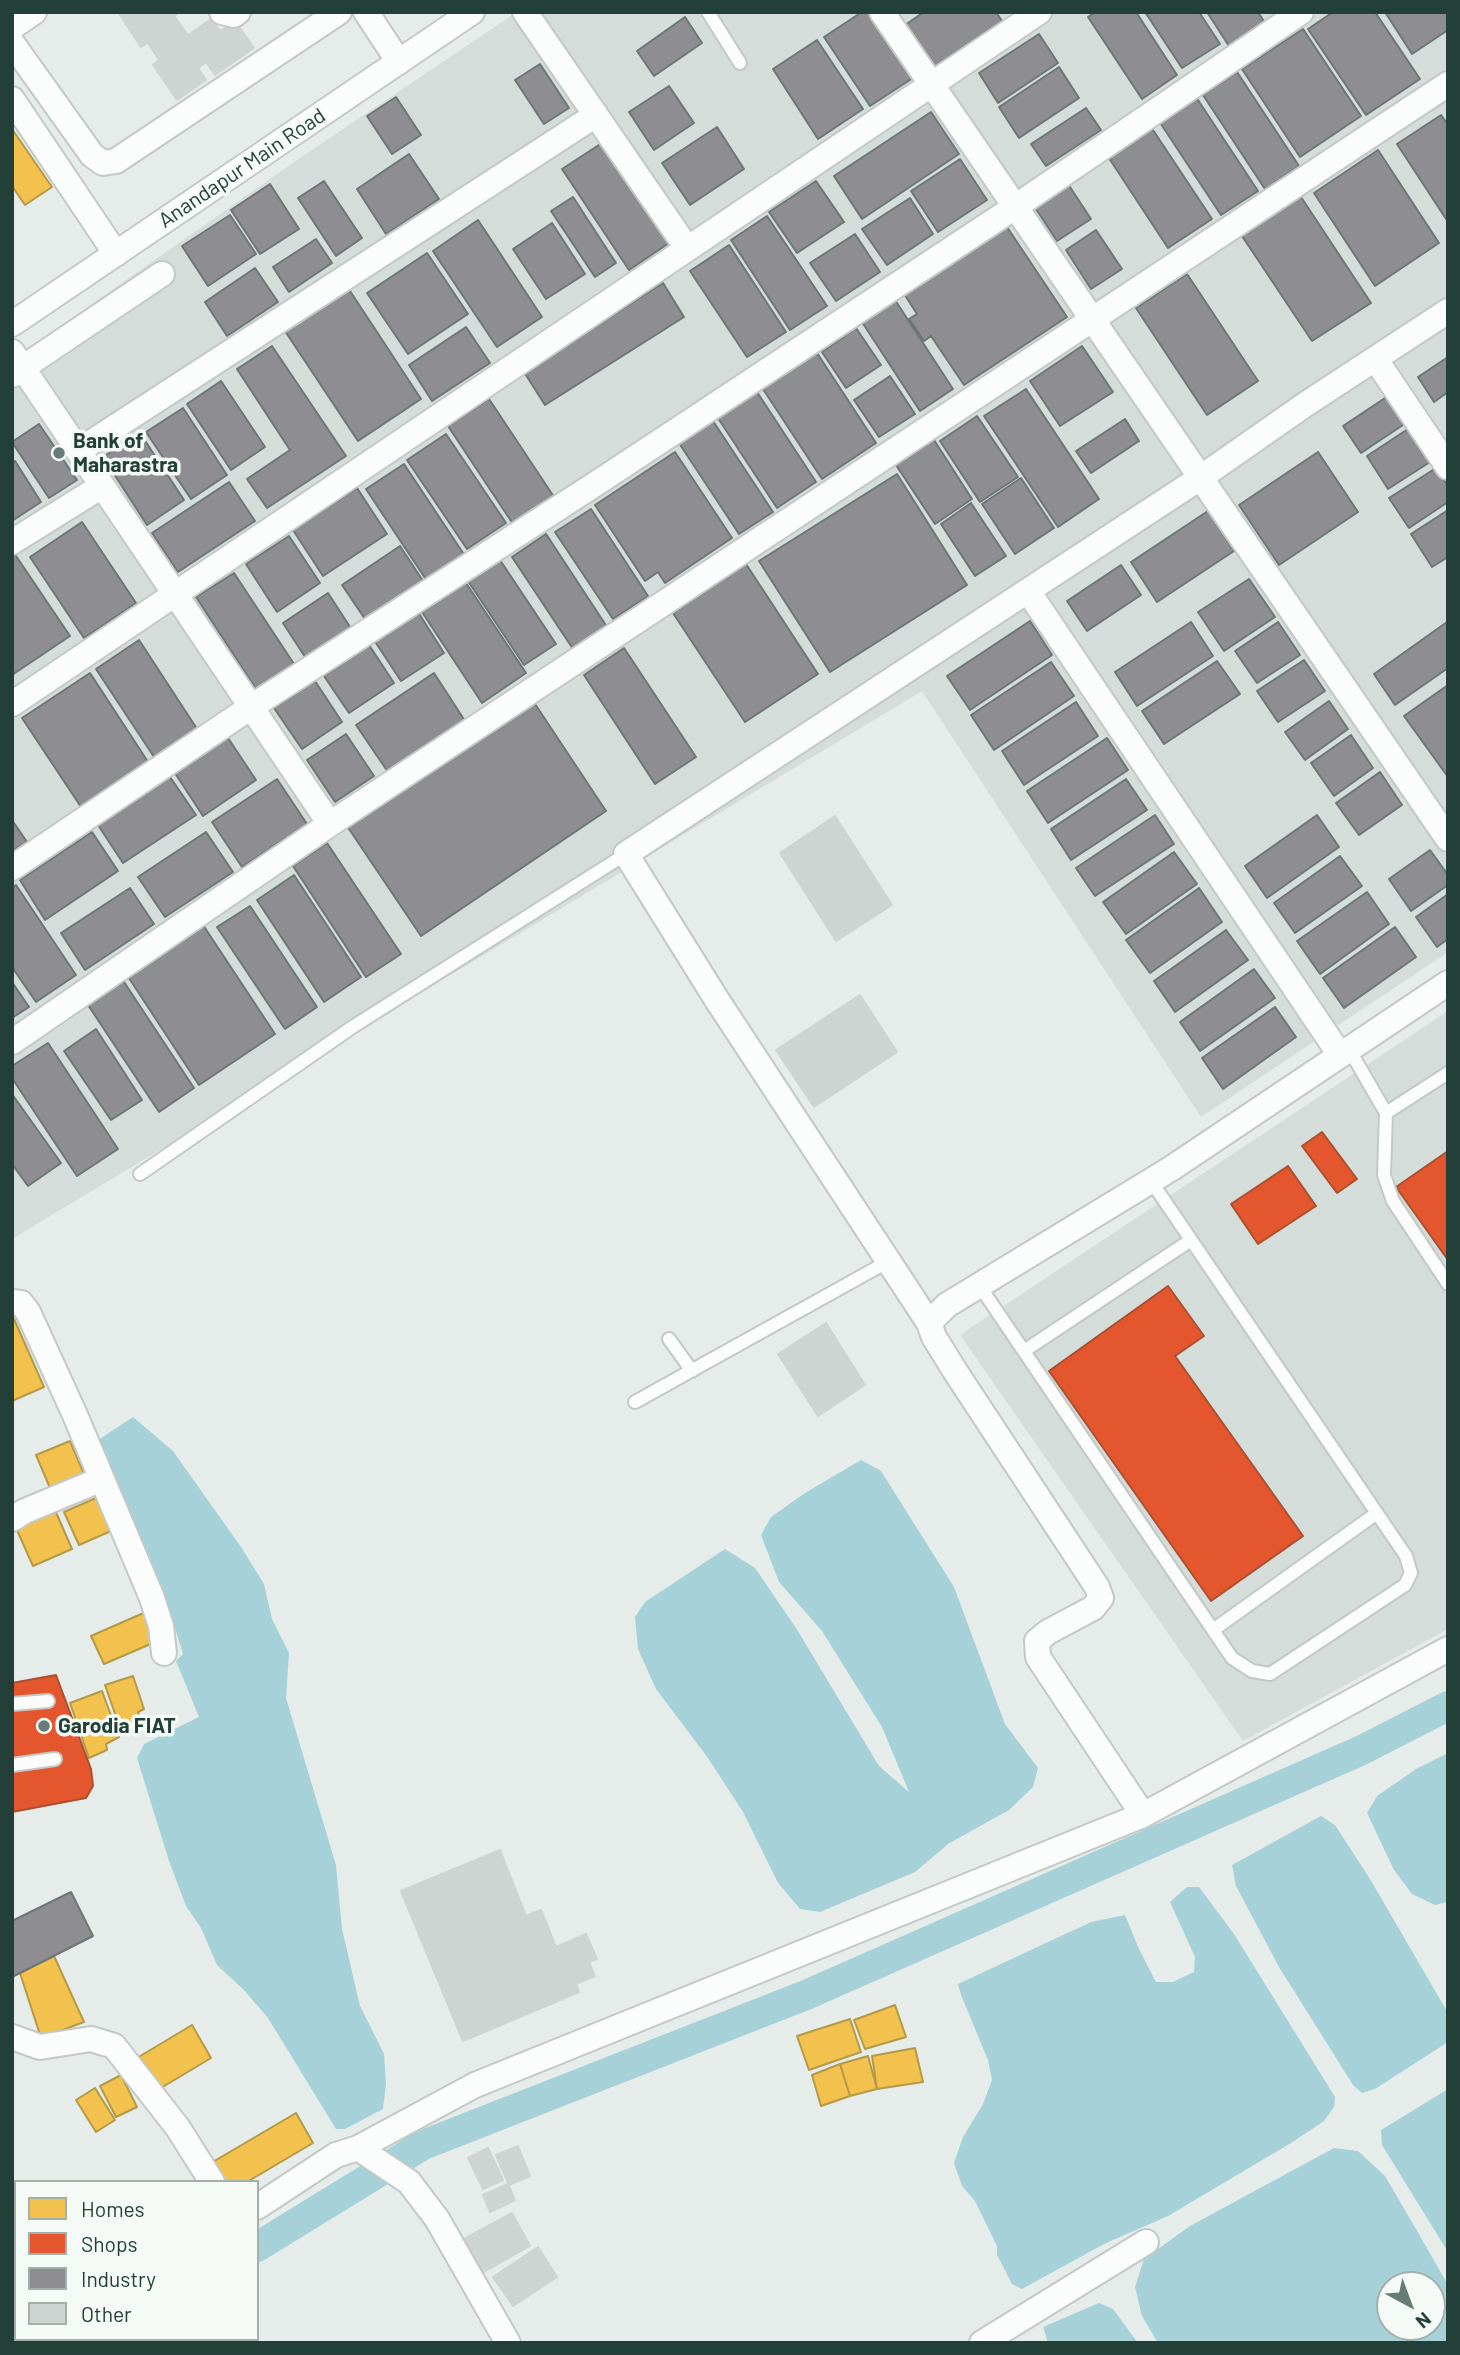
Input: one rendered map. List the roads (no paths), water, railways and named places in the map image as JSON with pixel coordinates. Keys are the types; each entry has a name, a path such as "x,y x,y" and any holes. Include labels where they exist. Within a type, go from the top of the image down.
{"street":[{"path":"12,27 34,12"},
{"path":"222,12 234,15 239,12"},
{"path":"12,43 92,155 103,163 116,161 339,12"},
{"path":"366,12 399,62"},
{"name":"Anandapur Main Road","path":"15,314 116,254 472,12"},
{"path":"525,12 687,248"},
{"path":"882,12 1448,839"},
{"path":"12,704 1039,12"},
{"path":"12,868 251,707 1015,207 1301,12"},
{"path":"12,1042 330,824 1448,84"},
{"path":"12,99 116,254"},
{"path":"79,451 596,115"},
{"path":"162,274 16,365 79,451 330,824"},
{"path":"1143,1815 1038,1657 1037,1641 1048,1632 1093,1608 1101,1598 1097,1587 955,1371 934,1337 929,1323 717,1000 626,855 1200,478 1306,404 1448,311"},
{"path":"1376,360 1448,467"},
{"path":"12,542 102,486"},
{"path":"1028,591 1345,1052"},
{"path":"929,1323 947,1305 1151,1181 1448,983"},
{"path":"12,1302 21,1303 27,1312 102,1479 152,1598 161,1626 164,1653"},
{"path":"12,1519 102,1479"},
{"path":"259,2206 337,2155 368,2154 475,2085 1143,1815 1448,1650"},
{"path":"12,2037 40,2047 91,2039 114,2046 178,2128 211,2180"},
{"path":"368,2154 409,2182 437,2219 508,2343"},
{"path":"982,2343 1146,2242"}],"lane":[{"path":"708,12 740,62"},
{"path":"140,1174 354,1026 626,855"},
{"path":"1345,1052 1386,1113 1384,1175 1392,1201 1448,1284"},
{"path":"1386,1113 1448,1073"},
{"path":"979,1285 1232,1658 1252,1671 1270,1674 1405,1585 1411,1573 1406,1556 1151,1181"},
{"path":"1024,1351 1191,1240"},
{"path":"635,1402 889,1261"},
{"path":"669,1339 692,1371"},
{"path":"1213,1630 1377,1513"},
{"path":"12,1704 48,1701"},
{"path":"12,1765 55,1759"}],"water":[{"path":"133,1417 173,1451 241,1547 264,1584 272,1619 289,1653 286,1698 336,1865 342,1929 360,2006 384,2054 386,2084 383,2109 345,2129 336,2129 268,2018 244,1990 217,1965 201,1928 186,1906 137,1758 144,1744 199,1717 176,1661 183,1654 164,1592 95,1442"},
{"path":"861,1460 881,1471 954,1587 1005,1724 1038,1768 1033,1787 1009,1810 948,1844 915,1872 820,1912 800,1909 778,1883 743,1812 708,1758 656,1689 638,1649 635,1617 645,1602 725,1549 755,1568 796,1628 879,1766 909,1792 882,1727 822,1631 779,1582 761,1535 771,1517"},
{"path":"1448,1753 1448,1902 1435,1905 1412,1894 1394,1870 1367,1813 1377,1796 1416,1769"},
{"path":"1321,1816 1335,1825 1370,1879 1448,2013 1448,2042 1375,2089 1362,2093 1353,2085 1279,1967 1236,1886 1232,1865"},
{"path":"1187,1887 1199,1887 1234,1934 1335,2097 1334,2107 1324,2121 1291,2143 1168,2216 1104,2244 1022,2289 1012,2284 997,2255 997,2246 975,2201 962,2186 954,2163 963,2137 983,2104 992,2080 988,2060 958,1984 1091,1922 1125,1915 1156,1982 1173,1982 1194,1972 1195,1957 1170,1902"},
{"path":"1448,2089 1448,2252 1382,2145 1381,2130"},
{"path":"1334,2148 1358,2151 1385,2176 1440,2271 1376,2271 1376,2341 1446,2341 1446,2282 1448,2343 1158,2343 1142,2316 1135,2287 1144,2259 1190,2226"},
{"path":"1099,2303 1113,2309 1138,2343 1048,2343 1043,2327"}],"waterway":[{"path":"259,2246 423,2145 806,1995 1362,1750 1448,1706"}],"place":[{"name":"Bank of Maharastra","path":"59,453"},
{"name":"Garodia FIAT","path":"44,1726"}]}
